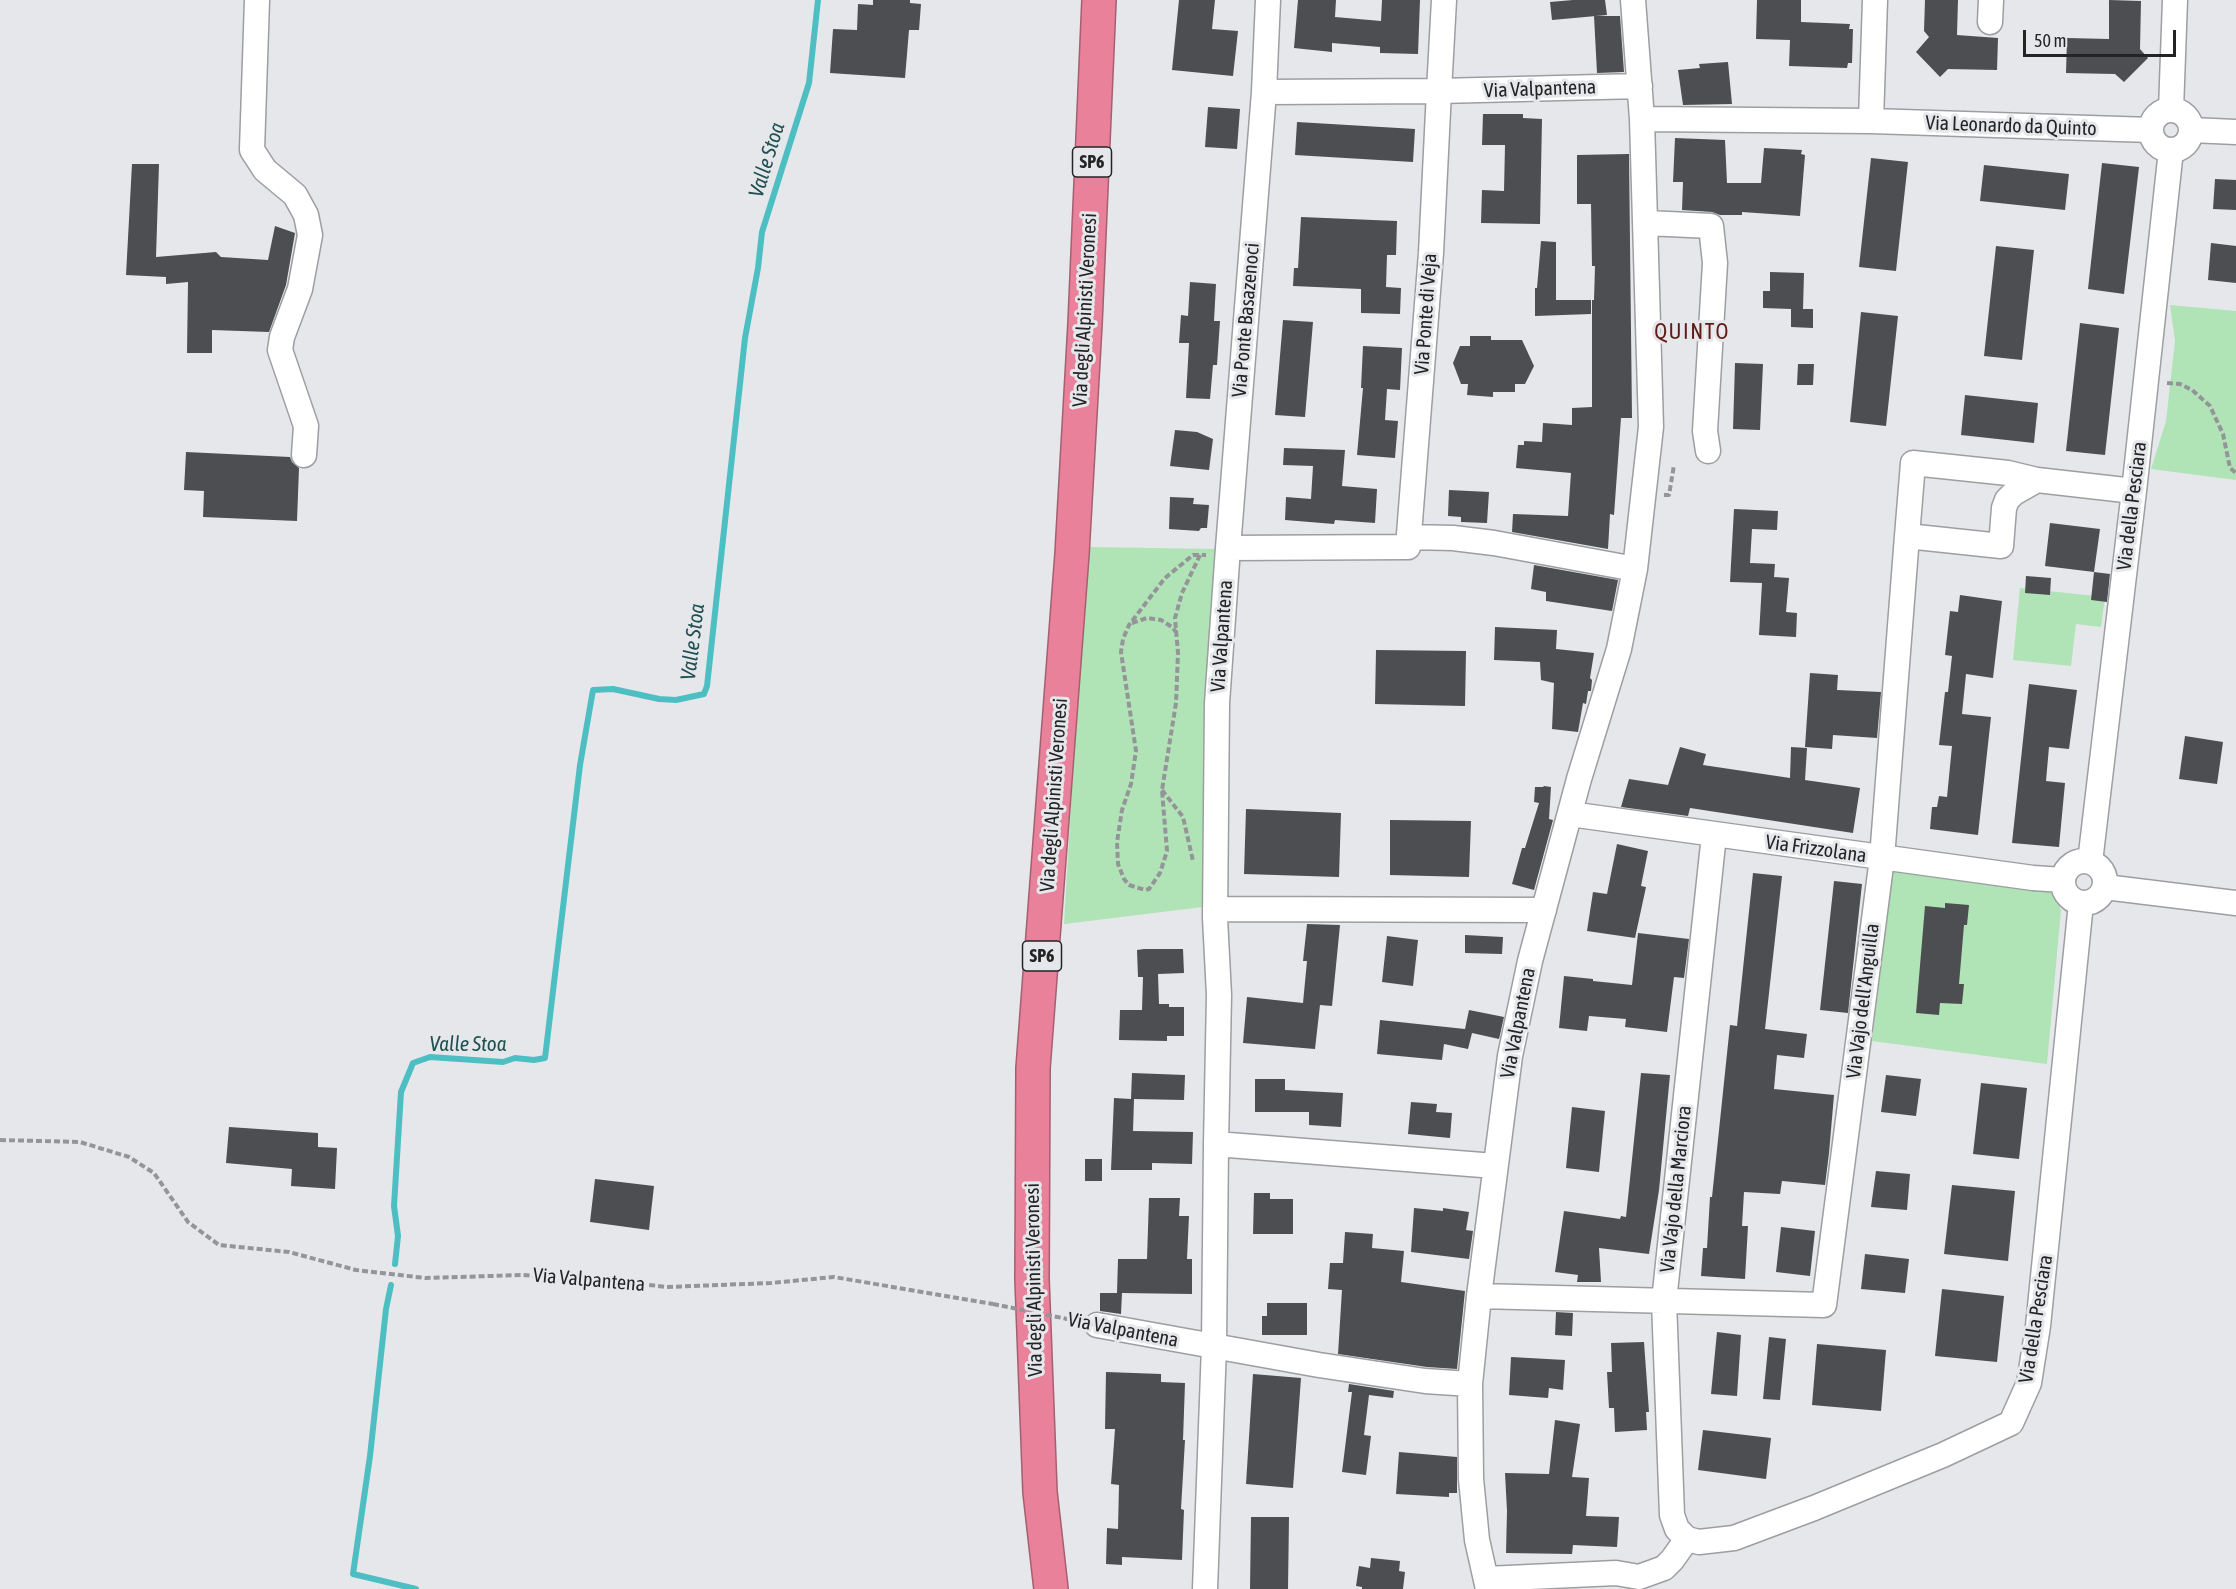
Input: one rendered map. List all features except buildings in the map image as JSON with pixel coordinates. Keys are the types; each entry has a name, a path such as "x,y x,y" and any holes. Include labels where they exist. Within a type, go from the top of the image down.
{"highway":[{"name":"Via degli Alpinisti Veronesi","path":"1051,1589 1040,1492 1032,1280 1033,1068 1072,554 1100,0"}],"street":[{"path":"257,0 252,150 265,170 295,195 306,215 310,235 300,289 282,337 280,350 306,426 304,455"},
{"path":"1268,0 1264,92 1439,91"},
{"name":"Via Ponte di Veja","path":"1409,537 1431,253 1444,0"},
{"name":"Via Valpantena","path":"1633,0 1642,119 1651,427 1635,570 1619,649 1570,814 1530,961 1510,1056 1470,1384 1471,1479 1477,1540 1487,1584 1616,1573 1638,1583"},
{"path":"1871,121 1875,0"},
{"path":"2171,110 2175,0"},
{"name":"Via Valpantena","path":"1439,91 1640,86"},
{"name":"Via Ponte Basazenoci","path":"1228,552 1264,92"},
{"path":"2171,110 2183,114 2192,130 2188,142 2171,150 2160,146 2152,136 2151,130 2159,114 2171,110"},
{"name":"Via Leonardo da Quinto","path":"1642,119 1871,121 2151,130"},
{"path":"2192,130 2236,132"},
{"name":"Via della Pesciara","path":"2090,862 2171,150"},
{"path":"1646,223 1711,226 1715,263 1705,431 1708,451"},
{"name":"Via Vajo dell'Anguilla","path":"1664,1301 1824,1305 1882,858 1913,463 2008,473 2037,480 2134,491"},
{"path":"1907,536 2001,546 2004,508 2002,493 1998,484 1984,471"},
{"path":"2004,508 2007,500 2014,493 2037,480"},
{"path":"1228,552 1408,547 1409,537 1453,538 1494,543 1635,570"},
{"name":"Via Valpantena","path":"1205,1589 1215,1346 1216,1144 1220,995 1215,909 1217,703 1228,552"},
{"name":"Via Frizzolana","path":"1570,814 1882,858 2063,880"},
{"name":"Via Vajo della Marciora","path":"1687,1539 1677,1529 1672,1515 1664,1301 1714,835"},
{"path":"2078,861 2090,862 2101,869 2104,874 2105,887 2098,898 2081,903 2069,897 2063,886 2063,880 2072,864 2078,861"},
{"path":"2105,887 2236,903"},
{"name":"Via della Pesciara","path":"1687,1539 1699,1542 1734,1538 1933,1459 2011,1422 2029,1383 2038,1326 2081,903"},
{"path":"1215,909 1544,910"},
{"path":"1216,1144 1495,1166"},
{"path":"1479,1296 1664,1301"},
{"name":"Via Valpantena","path":"1097,1325 1343,1369 1425,1381 1470,1384"},
{"path":"1638,1583 1664,1568 1687,1539"}],"path":[{"path":"2146,380 2180,384 2192,390 2210,406 2223,434 2230,468 2236,473"},
{"path":"1200,555 1182,593 1175,618 1178,663 1176,703 1162,790 1167,851 1160,873 1149,889 1136,888 1124,879 1118,864 1117,842 1122,810 1131,784 1136,751 1121,652 1123,639 1129,625 1166,578 1193,555 1228,552"},
{"path":"1129,625 1147,618 1161,620 1172,627 1176,633"},
{"path":"1162,790 1183,817 1197,870 1202,877 1216,882"},
{"name":"Via Valpantena","path":"0,1140 80,1142 129,1157 154,1173 188,1222 219,1245 289,1252 356,1270 425,1278 523,1275 667,1287 771,1283 834,1277 993,1304 1097,1325"}],"green space":[{"path":"2170,305 2236,311 2236,480 2151,469 2166,421 2175,341"},
{"path":"1086,547 1220,549 1211,906 1064,924"},
{"path":"2020,588 2105,597 2101,627 2076,624 2071,666 2013,660"},
{"path":"1893,868 2049,887 2061,910 2047,1064 1872,1041"}],"waterway":[{"name":"Valle Stoa","path":"395,1264 398,1236 394,1206 401,1092 413,1063 430,1057 503,1062 515,1058 534,1060 545,1058 580,765 593,690 613,689 659,699 676,700 704,694 707,686 745,338 762,232 809,83 818,0"},
{"name":"Valle Stoa","path":"391,1285 386,1309 370,1456 353,1574 416,1589"}],"district":[{"name":"QUINTO","path":"1692,332"}]}
